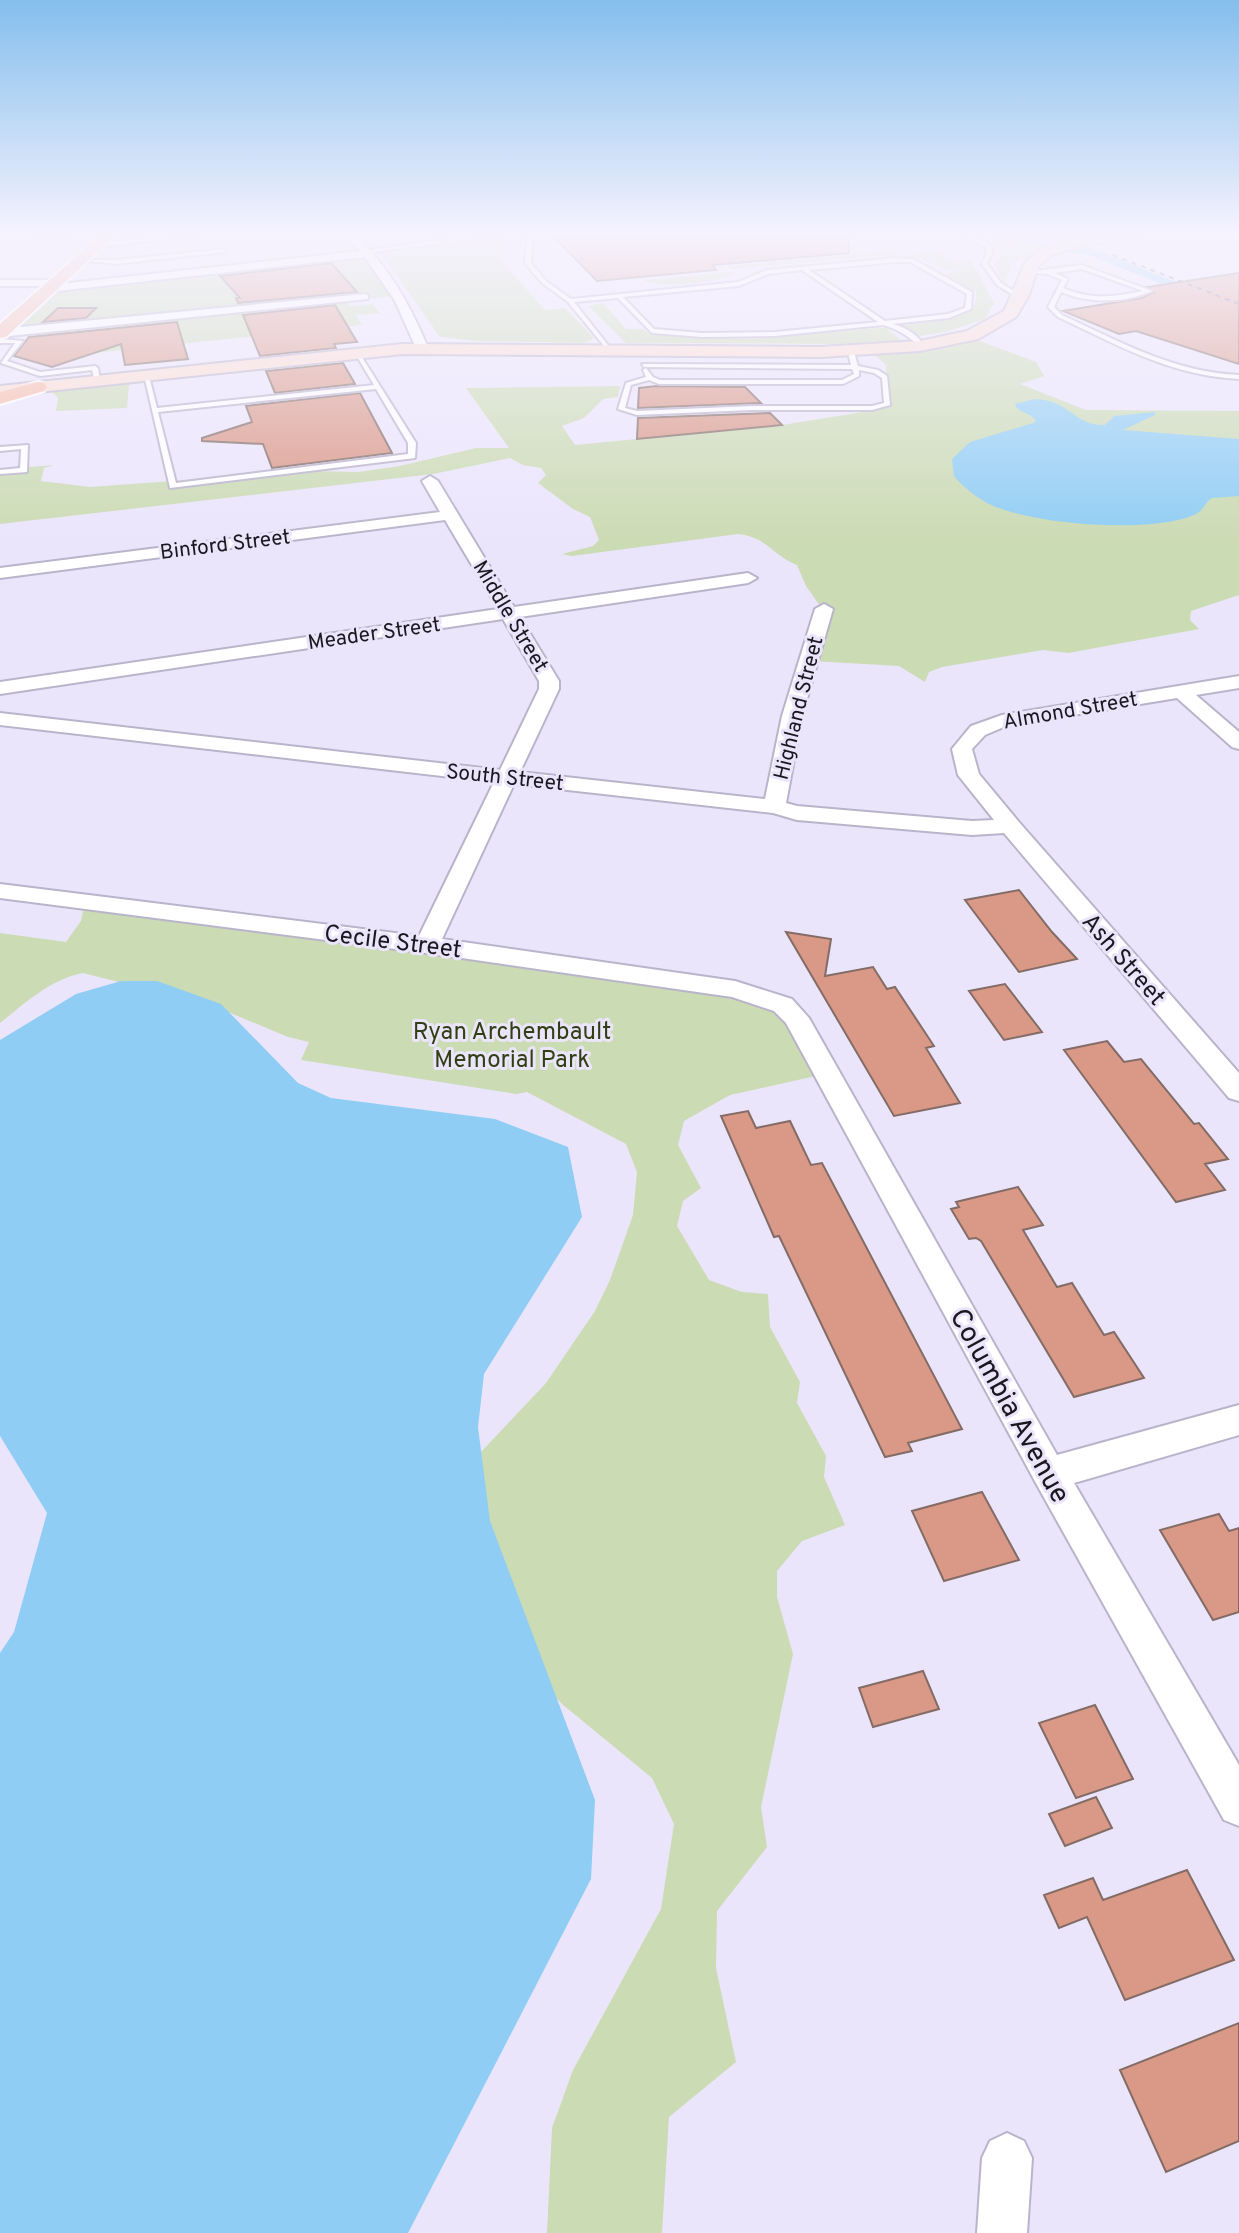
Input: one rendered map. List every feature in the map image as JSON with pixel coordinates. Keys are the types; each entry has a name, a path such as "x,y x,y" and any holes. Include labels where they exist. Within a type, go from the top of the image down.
{"main road":[{"path":"0,398 40,383"}],"street":[{"path":"418,336 422,348"},
{"path":"0,389 40,383 97,381 422,348 609,350 639,358 662,351 853,359 968,336"},
{"name":"Middle Street","path":"426,945 549,689 549,681 430,481"},
{"name":"Binford Street","path":"0,573 450,515"},
{"name":"Meader Street","path":"0,688 748,578"},
{"name":"Highland Street","path":"774,807 792,716 824,608"},
{"name":"Almond Street","path":"1010,826 969,775 961,749 967,738 980,729 1025,716 1239,682"},
{"path":"1180,691 1239,743"},
{"name":"South Street","path":"0,719 774,807 797,813 959,827 1010,826"},
{"name":"Ash Street","path":"1010,826 1239,1091"},
{"name":"Cecile Street","path":"0,891 426,945 735,989 783,1004"},
{"name":"Columbia Avenue","path":"783,1004 796,1018 1049,1474 1239,1805"},
{"path":"1049,1474 1239,1420"},
{"path":"1002,2233 1007,2158"}],"lane":[{"path":"598,336 609,350"},
{"path":"896,336 902,341 920,346"},
{"path":"1104,336 1144,355 1213,377 1239,377"},
{"path":"0,341 20,341 2,362 40,383"},
{"path":"0,352 11,352"},
{"path":"146,376 173,486 412,457 412,443 358,353"},
{"path":"639,358 650,378 659,382 843,382 857,375 853,359"},
{"path":"639,358 722,366 853,359 886,377 888,404 872,408 752,408 637,413 621,409 628,384 650,378"},
{"path":"722,366 723,382"},
{"path":"154,410 376,387"},
{"path":"0,449 25,447 23,470 0,472"}],"green space":[{"path":"53,336 255,336 84,354 52,346"},
{"path":"619,336 751,339 784,336 896,336 902,341 887,344 626,343"},
{"path":"440,337 594,338 584,343 475,341"},
{"path":"969,337 1036,362 1044,376 1020,384 1086,410 1239,411 1239,595 1191,611 1190,620 1199,629 1068,653 1043,650 942,667 929,672 925,682 899,666 812,661 823,610 806,586 797,565 763,542 748,536 738,534 572,556 562,554 593,546 599,540 590,517 573,509 538,483 546,475 541,468 523,465 510,458 433,474 0,524 0,475 19,468 54,465 44,468 41,481 90,487 313,471 358,472 400,466 476,448 509,448 466,388 620,386 618,397 603,399 584,418 562,426 575,445 782,425 881,409 888,403 886,365 872,352"},
{"path":"146,376 129,385 127,408 56,411 58,398 46,386"},
{"name":"Ryan Archembault Memorial Park","path":"94,910 425,951 779,1005 820,1075 730,1095 684,1121 678,1145 701,1188 683,1201 677,1226 709,1280 742,1292 768,1294 770,1327 800,1382 797,1403 826,1456 824,1477 845,1525 802,1541 777,1571 777,1597 793,1654 761,1807 767,1847 717,1911 716,1968 736,2062 669,2117 662,2233 547,2233 552,2128 573,2070 661,1909 674,1824 652,1778 562,1704 519,1659 470,1592 480,1453 546,1383 595,1311 610,1280 633,1215 637,1172 626,1144 527,1092 516,1094 301,1060 309,1042 288,1037 211,1005 83,973 49,986 0,1023 0,933 66,942 81,921 83,911"}],"water":[{"path":"1035,399 1047,400 1086,422 1095,424 1105,425 1114,416 1155,412 1155,415 1123,430 1239,439 1239,496 1212,498 1194,515 1174,521 1120,525 1031,517 987,503 969,491 954,476 952,459 970,442 1036,421 1019,410 1015,404"},
{"path":"121,981 157,981 221,1004 298,1083 331,1098 495,1119 568,1147 582,1217 484,1374 478,1427 490,1521 595,1800 591,1879 408,2233 0,2233 0,1653 14,1632 47,1513 0,1436 0,1040 76,994"}],"building":[{"path":"181,336 188,359 125,365 121,344 52,367 14,356 29,337"},
{"path":"252,336 354,336 357,342 334,344 336,348 260,356"},
{"path":"1152,336 1239,336 1239,364"},
{"path":"343,363 355,384 275,393 266,371"},
{"path":"745,387 761,403 638,408 639,388"},
{"path":"360,393 392,453 272,468 263,444 202,441 202,438 252,422 246,406"},
{"path":"770,413 782,425 637,439 638,418"},
{"path":"1019,890 1077,959 1019,972 965,900"},
{"path":"786,932 831,939 825,976 873,967 887,989 895,987 934,1046 926,1048 960,1103 894,1116"},
{"path":"1005,984 1042,1032 1004,1040 969,991"},
{"path":"1107,1041 1124,1062 1141,1059 1194,1124 1199,1123 1228,1159 1205,1164 1225,1190 1176,1202 1064,1050"},
{"path":"748,1111 756,1128 790,1121 811,1165 822,1163 962,1429 908,1443 912,1451 885,1457 779,1236 774,1237 721,1116"},
{"path":"1018,1187 1043,1225 1023,1230 1057,1287 1072,1283 1104,1335 1114,1332 1144,1378 1074,1397 981,1241 976,1238 969,1239 951,1209 959,1207 956,1202"},
{"path":"982,1492 1019,1560 944,1581 912,1511"},
{"path":"1219,1514 1229,1531 1239,1528 1239,1612 1213,1620 1160,1530"},
{"path":"923,1671 939,1709 873,1727 859,1688"},
{"path":"1095,1705 1133,1779 1076,1798 1039,1723"},
{"path":"1096,1797 1112,1828 1065,1846 1049,1814"},
{"path":"1187,1870 1234,1960 1125,2000 1087,1917 1059,1928 1044,1895 1093,1878 1103,1900"},
{"path":"1239,2023 1239,2141 1166,2172 1120,2070"}]}
